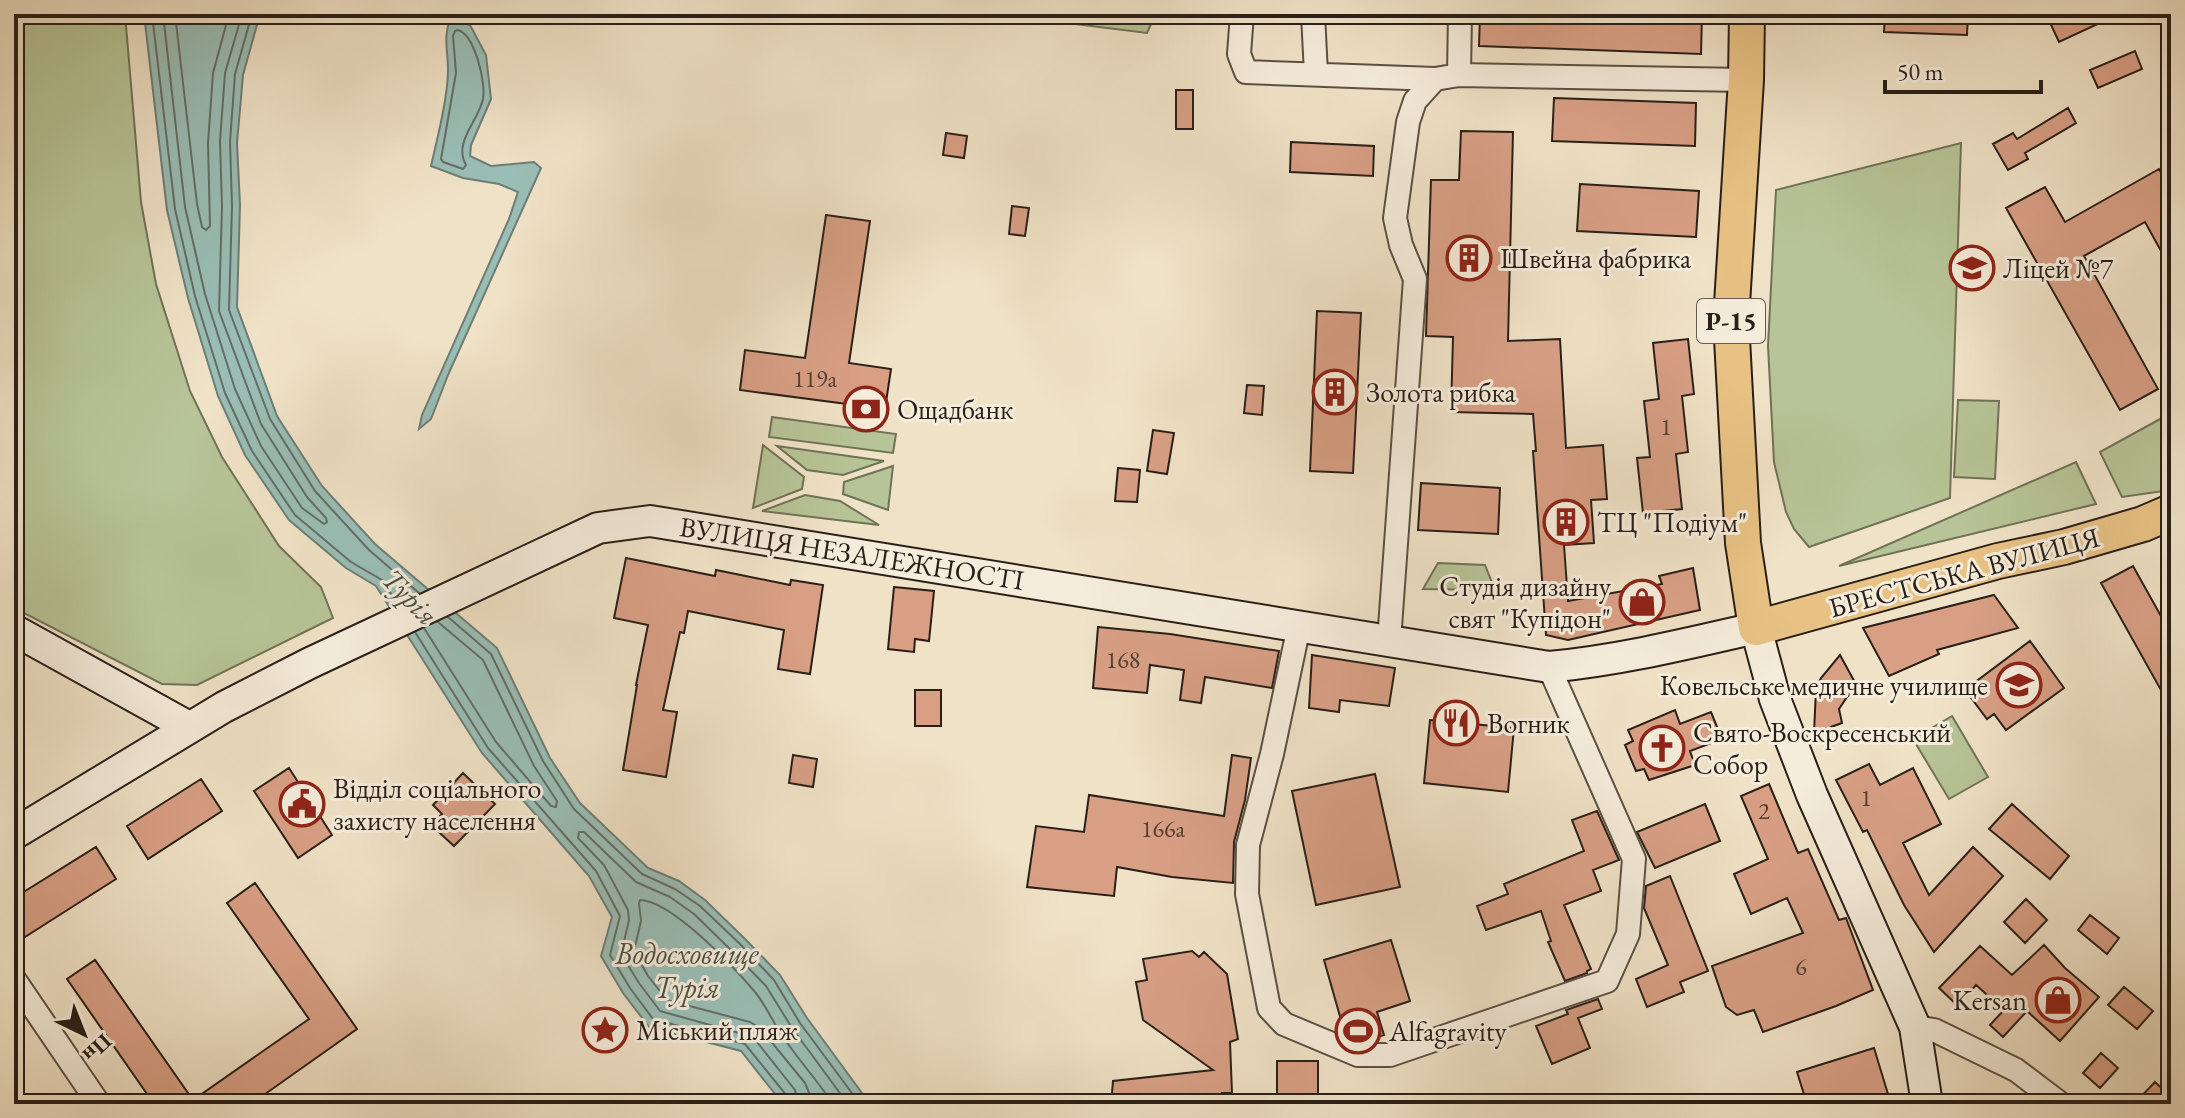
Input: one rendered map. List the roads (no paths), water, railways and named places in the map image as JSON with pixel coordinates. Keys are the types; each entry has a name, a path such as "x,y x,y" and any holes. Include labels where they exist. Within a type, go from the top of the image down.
{"main road":[{"name":"Р-15","path":"1747,14 1746,80 1731,320 1743,543 1756,628"},
{"name":"БРЕСТСЬКА ВУЛИЦЯ","path":"1756,628 1998,561 2064,547 2143,524 2171,512"},
{"name":"ВУЛИЦЯ НЕЗАЛЕЖНОСТІ","path":"14,834 189,727 310,663 563,542 598,528 650,521 1549,667 1639,655 1756,628"},
{"path":"1756,628 1775,699 1812,795 1915,1027 1927,1104"},
{"path":"14,630 189,727"}],"street":[{"path":"1242,14 1239,54 1246,72 1435,79 1459,75 1746,80"},
{"path":"1313,14 1316,74"},
{"path":"1459,75 1460,14"},
{"path":"1389,641 1415,279 1401,245 1395,218 1408,122 1415,101 1435,79"},
{"path":"1299,626 1272,754 1248,845 1247,894 1269,1008 1284,1024 1358,1055 1390,1055 1607,981 1628,934 1634,859 1549,667"},
{"path":"14,979 99,1104"},
{"path":"1915,1027 1934,1030 2020,1072 2061,1104"}],"water":[{"name":"Водосховище Турія","path":"144,14 260,14 243,75 237,143 240,205 237,307 277,416 322,486 375,544 497,648 550,758 580,803 648,868 679,881 705,900 780,975 807,1018 870,1104 783,1104 741,1051 649,1027 623,993 601,956 612,917 589,876 482,753 376,586 346,568 289,520 245,455 218,396 188,298 167,210"},
{"path":"450,19 470,25 486,55 491,99 471,145 470,156 491,166 534,162 541,168 431,419 419,429 422,415 509,219 518,192 431,166 446,93 446,39"}],"place":[{"name":"Швейна фабрика","path":"1469,258"},
{"name":"Ліцей №7","path":"1972,268"},
{"name":"Золота рибка","path":"1335,392"},
{"name":"Ощадбанк","path":"866,409"},
{"name":"ТЦ \"Подіум\"","path":"1566,522"},
{"name":"Студія дизайну свят \"Купідон\"","path":"1642,602"},
{"name":"Ковельське медичне училище","path":"2019,685"},
{"name":"Вогник","path":"1456,723"},
{"name":"Свято-Воскресенський Собор","path":"1662,748"},
{"name":"Відділ соціального захисту населення","path":"302,804"},
{"name":"Kersan","path":"2058,1000"},
{"name":"Міський пляж","path":"605,1030"},
{"name":"Alfagravity","path":"1358,1031"}],"water label":[{"name":"Турія","path":"410,597"}]}
